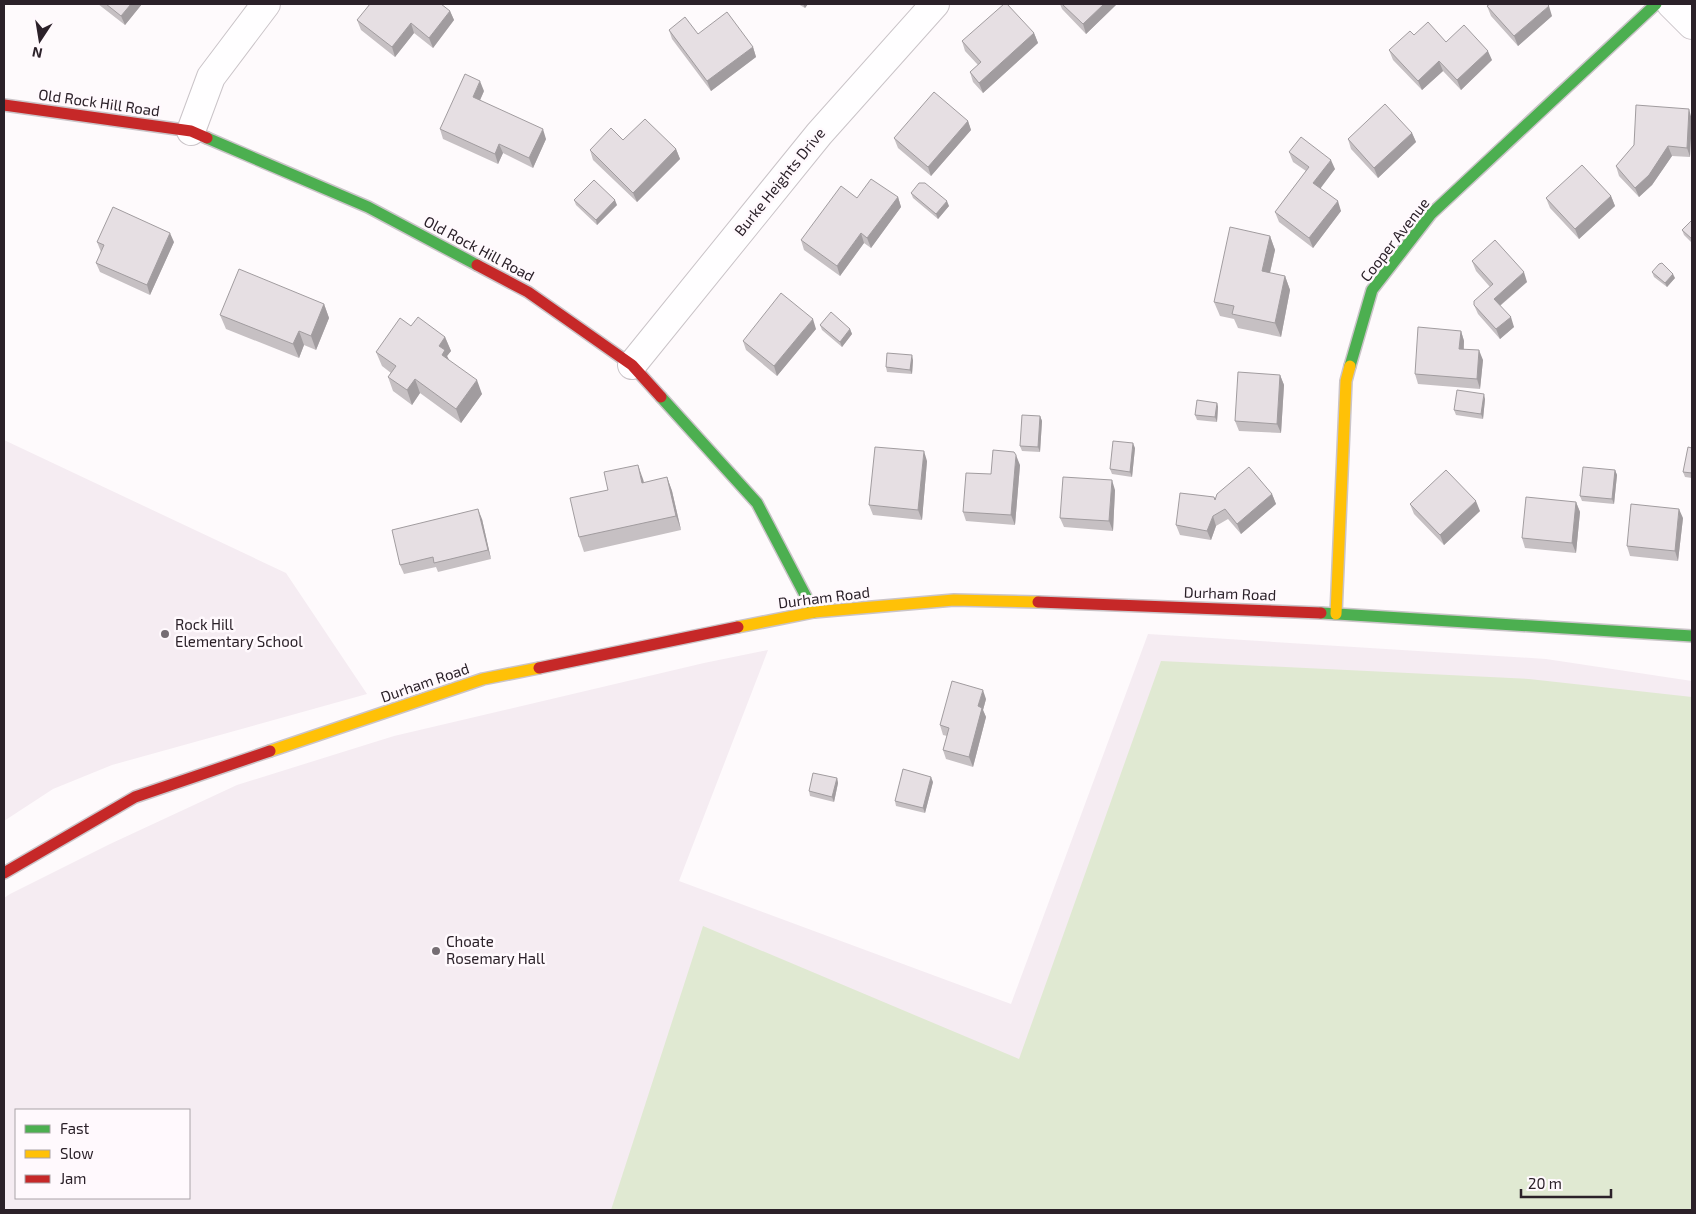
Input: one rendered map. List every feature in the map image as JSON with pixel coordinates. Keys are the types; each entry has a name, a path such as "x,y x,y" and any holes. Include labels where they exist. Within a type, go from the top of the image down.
{"main road":[{"name":"Cooper Avenue","path":"1336,614 1346,381 1372,290 1430,214 1656,4"},
{"name":"Old Rock Hill Road","path":"4,105 191,131 368,207 528,292 632,365 757,503 814,612"},
{"name":"Durham Road","path":"4,873 135,797 483,679 814,612 954,600 1079,603 1336,614 1692,636"}],"street":[{"path":"191,131 211,77 266,4"},
{"name":"Burke Heights Drive","path":"632,365 819,134 935,4"},
{"path":"1670,4 1692,25"}],"shaded area":[{"name":"Rock Hill Elementary School","path":"4,440 286,573 367,694 112,765 53,789 4,821"},
{"name":"Choate Rosemary Hall","path":"1148,634 1546,659 1692,681 1692,1210 4,1210 4,898 110,844 237,785 394,736 704,663 768,650 679,881 1011,1004"}],"green space":[{"path":"1161,661 1529,679 1692,697 1692,1210 611,1210 703,926 1019,1059"}],"building":[{"path":"106,4 131,4 121,16"},
{"path":"370,4 441,4 450,11 429,38 411,23 392,47 357,20"},
{"path":"1004,4 1007,4 1034,33 979,83 970,72 981,62 962,41"},
{"path":"1062,4 1104,4 1083,24"},
{"path":"1490,4 1547,4 1549,6 1514,36 1487,6"},
{"path":"727,12 753,47 707,81 669,30 685,17 698,34"},
{"path":"1428,22 1446,42 1464,25 1488,51 1457,80 1439,61 1418,81 1389,50 1410,31 1414,35"},
{"path":"465,74 480,81 473,97 543,129 529,158 499,144 495,154 440,129"},
{"path":"934,92 968,121 928,167 894,138"},
{"path":"1385,104 1412,133 1374,168 1348,139"},
{"path":"1636,105 1689,109 1687,148 1668,146 1649,175 1635,188 1616,166 1634,145"},
{"path":"645,119 676,149 633,193 590,150 611,128 623,140"},
{"path":"1301,137 1331,160 1313,183 1338,201 1309,238 1275,212 1309,167 1289,152"},
{"path":"1582,165 1611,196 1575,229 1546,198"},
{"path":"871,179 898,197 867,238 861,233 837,266 801,240 841,186 857,198"},
{"path":"594,180 615,200 596,220 574,200"},
{"path":"919,183 925,183 947,201 936,214 911,193"},
{"path":"113,207 170,233 147,285 96,263 104,245 97,242"},
{"path":"1692,220 1692,239 1682,230"},
{"path":"1230,227 1270,236 1262,271 1285,276 1275,323 1232,314 1234,306 1214,302"},
{"path":"1495,240 1524,272 1494,299 1511,317 1496,329 1474,305 1474,301 1493,284 1472,261"},
{"path":"1662,263 1673,274 1665,283 1652,272"},
{"path":"239,269 324,304 311,336 299,331 293,344 220,315"},
{"path":"781,293 813,319 774,366 743,341"},
{"path":"831,312 850,329 840,342 820,325"},
{"path":"418,317 445,337 439,346 445,350 442,355 477,380 456,409 415,379 407,390 388,377 396,366 376,352 400,318 411,326"},
{"path":"1418,327 1461,331 1459,349 1479,350 1477,379 1415,374"},
{"path":"887,353 912,355 910,370 886,367"},
{"path":"1238,372 1280,375 1277,424 1235,421"},
{"path":"1457,390 1484,394 1481,414 1454,410"},
{"path":"1197,400 1217,403 1215,417 1195,415"},
{"path":"1022,415 1040,416 1038,447 1020,446"},
{"path":"1113,441 1133,443 1130,472 1110,469"},
{"path":"875,447 924,451 918,510 869,505"},
{"path":"1688,447 1692,448 1692,473 1683,472"},
{"path":"993,450 1014,452 1016,455 1011,515 963,512 966,473 991,474"},
{"path":"638,465 642,483 667,477 676,516 579,537 570,498 608,490 604,472"},
{"path":"1249,467 1272,494 1237,524 1225,509 1213,516 1207,531 1176,525 1180,493 1214,497 1215,500 1217,494"},
{"path":"1583,467 1615,470 1612,499 1580,496"},
{"path":"1446,470 1476,501 1440,535 1410,504"},
{"path":"1063,477 1112,480 1109,521 1060,518"},
{"path":"1526,497 1576,502 1572,543 1522,538"},
{"path":"1631,504 1679,509 1675,551 1627,546"},
{"path":"478,509 488,550 434,563 433,557 400,565 392,530"},
{"path":"952,681 983,690 978,706 982,708 969,757 943,750 949,728 940,725"},
{"path":"903,769 931,777 923,808 895,801"},
{"path":"813,773 837,778 832,797 809,791"}],"traffic: fast":[{"path":"1350,366 1372,290 1431,214 1656,4"},
{"path":"207,138 368,207 477,265"},
{"path":"661,397 757,503 814,612"},
{"path":"1321,613 1692,636"}],"traffic: slow":[{"path":"1336,614 1346,381 1350,366"},
{"path":"738,627 814,612 954,600 1038,602"},
{"path":"270,751 483,679 539,668"}],"traffic: jam":[{"path":"4,105 191,131 207,138"},
{"path":"477,265 528,292 632,365 661,397"},
{"path":"1038,602 1321,613"},
{"path":"539,668 738,627"},
{"path":"4,873 135,797 270,751"}],"place":[{"name":"Rock Hill Elementary School","path":"165,634"},
{"name":"Choate Rosemary Hall","path":"436,951"}]}
